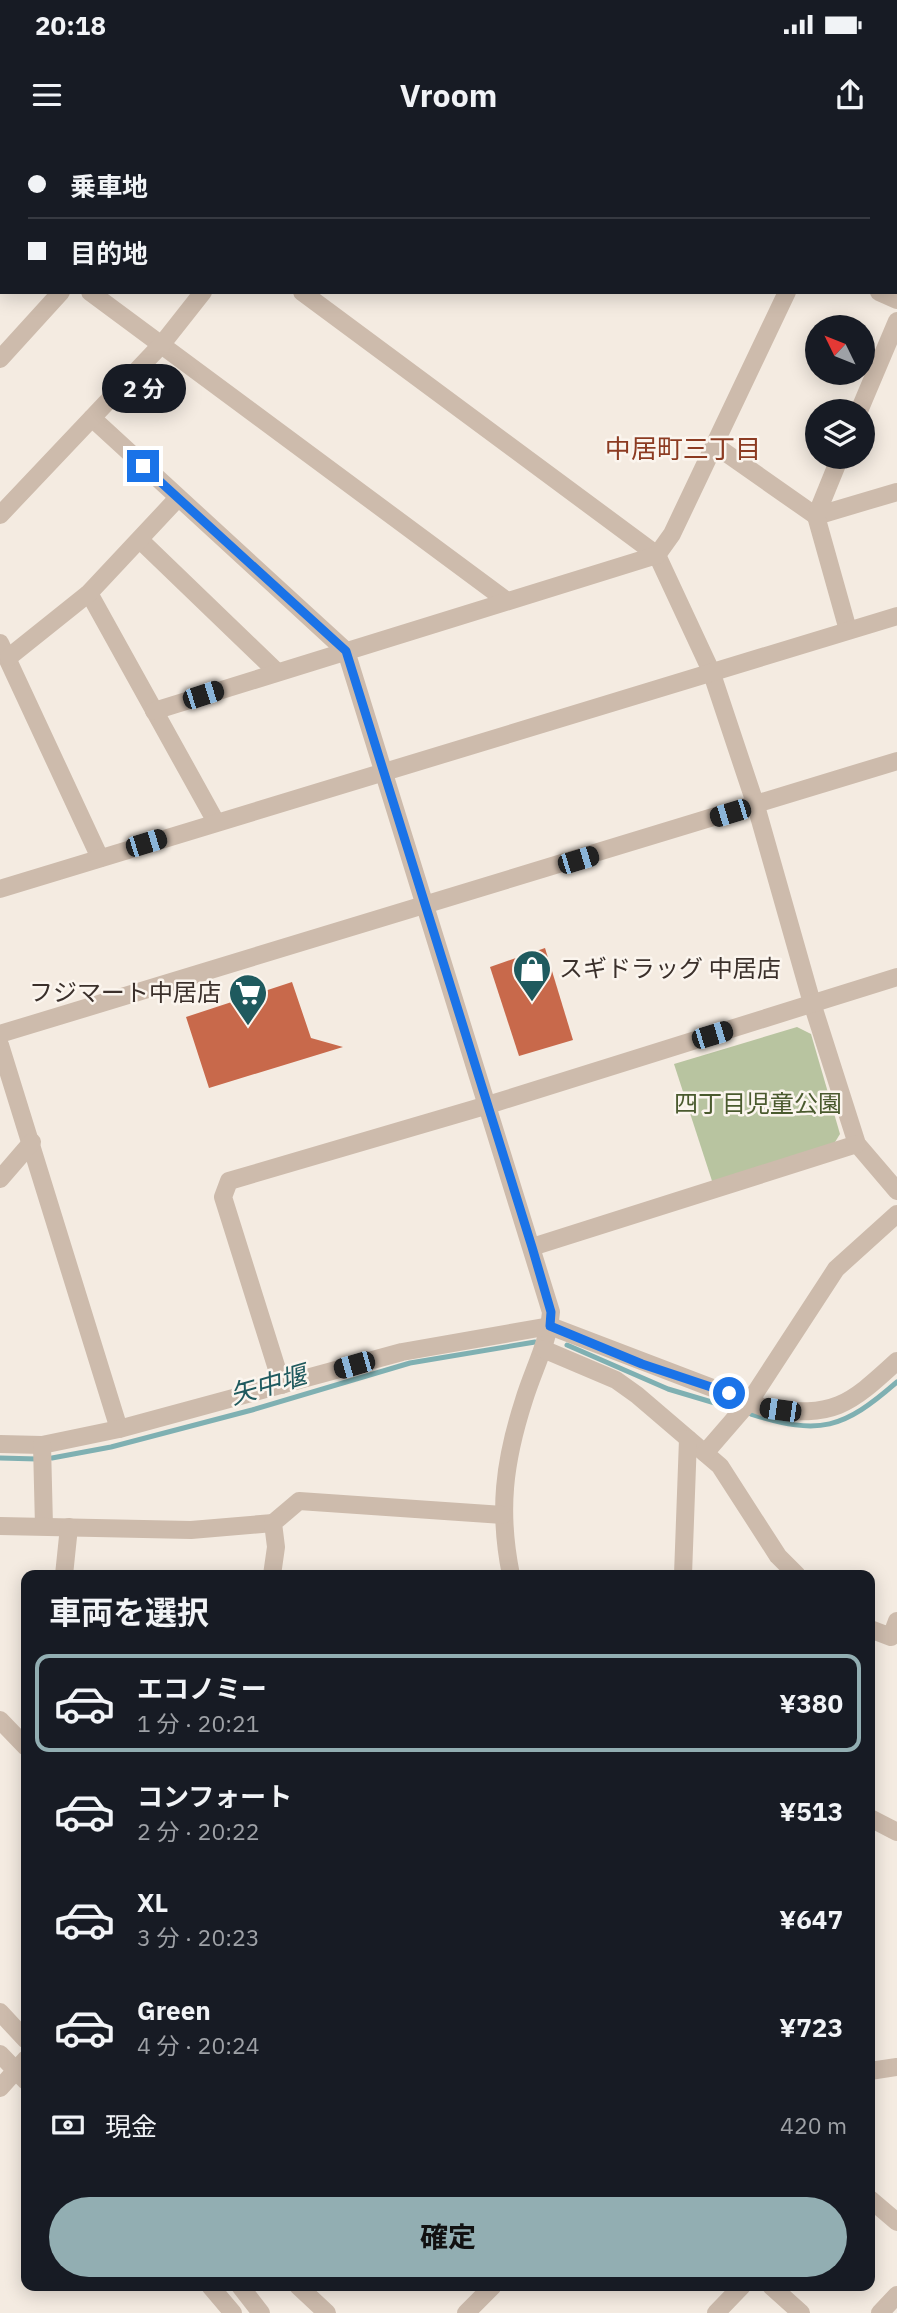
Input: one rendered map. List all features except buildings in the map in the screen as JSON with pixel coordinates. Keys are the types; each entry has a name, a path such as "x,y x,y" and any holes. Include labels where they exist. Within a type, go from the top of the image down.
{"street":[{"path":"0,359 59,294"},
{"path":"93,294 507,601"},
{"path":"0,515 162,344 201,294"},
{"path":"305,294 657,555 711,671 756,806 812,1003 857,1144 897,1191"},
{"path":"154,711 657,555 672,534 716,446 786,294"},
{"path":"864,399 897,321"},
{"path":"92,418 177,499 346,651 551,1312 550,1326 524,1400 505,1476 504,1542 510,1570"},
{"path":"716,446 816,516"},
{"path":"835,469 816,516 848,630"},
{"path":"816,516 897,492"},
{"path":"100,858 5,650 89,593 177,499"},
{"path":"140,540 276,671"},
{"path":"89,593 216,822"},
{"path":"0,889 897,616"},
{"path":"0,1034 897,761"},
{"path":"282,1385 223,1198 224,1188 237,1178 488,1105 897,977"},
{"path":"0,1045 119,1429"},
{"path":"0,1179 32,1142"},
{"path":"532,1247 857,1144"},
{"path":"705,1453 750,1401 836,1269 897,1214"},
{"path":"0,1444 42,1445 119,1429 402,1352 550,1326 642,1364 765,1408 796,1413 842,1406 897,1361"},
{"path":"543,1349 616,1380 720,1466 778,1556 792,1570"},
{"path":"684,1570 688,1439"},
{"path":"42,1445 44,1526"},
{"path":"0,1526 191,1531 273,1523 299,1501 503,1515"},
{"path":"273,1523 276,1547 273,1570"},
{"path":"65,1570 69,1527"},
{"path":"875,1632 895,1632"},
{"path":"0,1720 21,1742"},
{"path":"875,1821 897,1832"},
{"path":"0,2012 21,2035"},
{"path":"0,2054 21,2069"},
{"path":"875,2070 897,2067"},
{"path":"0,2088 21,2072"},
{"path":"875,2203 897,2222"},
{"path":"214,2291 233,2313"},
{"path":"244,2291 261,2313"},
{"path":"303,2291 327,2313"},
{"path":"466,2313 488,2291"},
{"path":"716,2313 737,2291"},
{"path":"776,2291 800,2313"},
{"path":"880,2313 897,2295"}],"green space":[{"name":"四丁目児童公園","path":"797,1027 811,1034 840,1134 832,1147 713,1184 674,1064"}],"waterway":[{"name":"矢中堰","path":"52,1458 111,1447 252,1410 410,1363 535,1342"},
{"name":"矢中堰","path":"567,1345 668,1389 735,1409"},
{"name":"矢中堰","path":"751,1414 795,1425 830,1424 861,1410 897,1382"},
{"name":"矢中堰","path":"0,1458 37,1459"}],"place":[{"name":"スギドラッグ 中居店","path":"532,1003"},
{"name":"フジマート中居店","path":"248,1027"}],"district":[{"name":"中居町三丁目","path":"683,449"}],"route":[{"path":"143,466 346,651 532,1247 551,1312 550,1326 642,1364 729,1393"}]}
